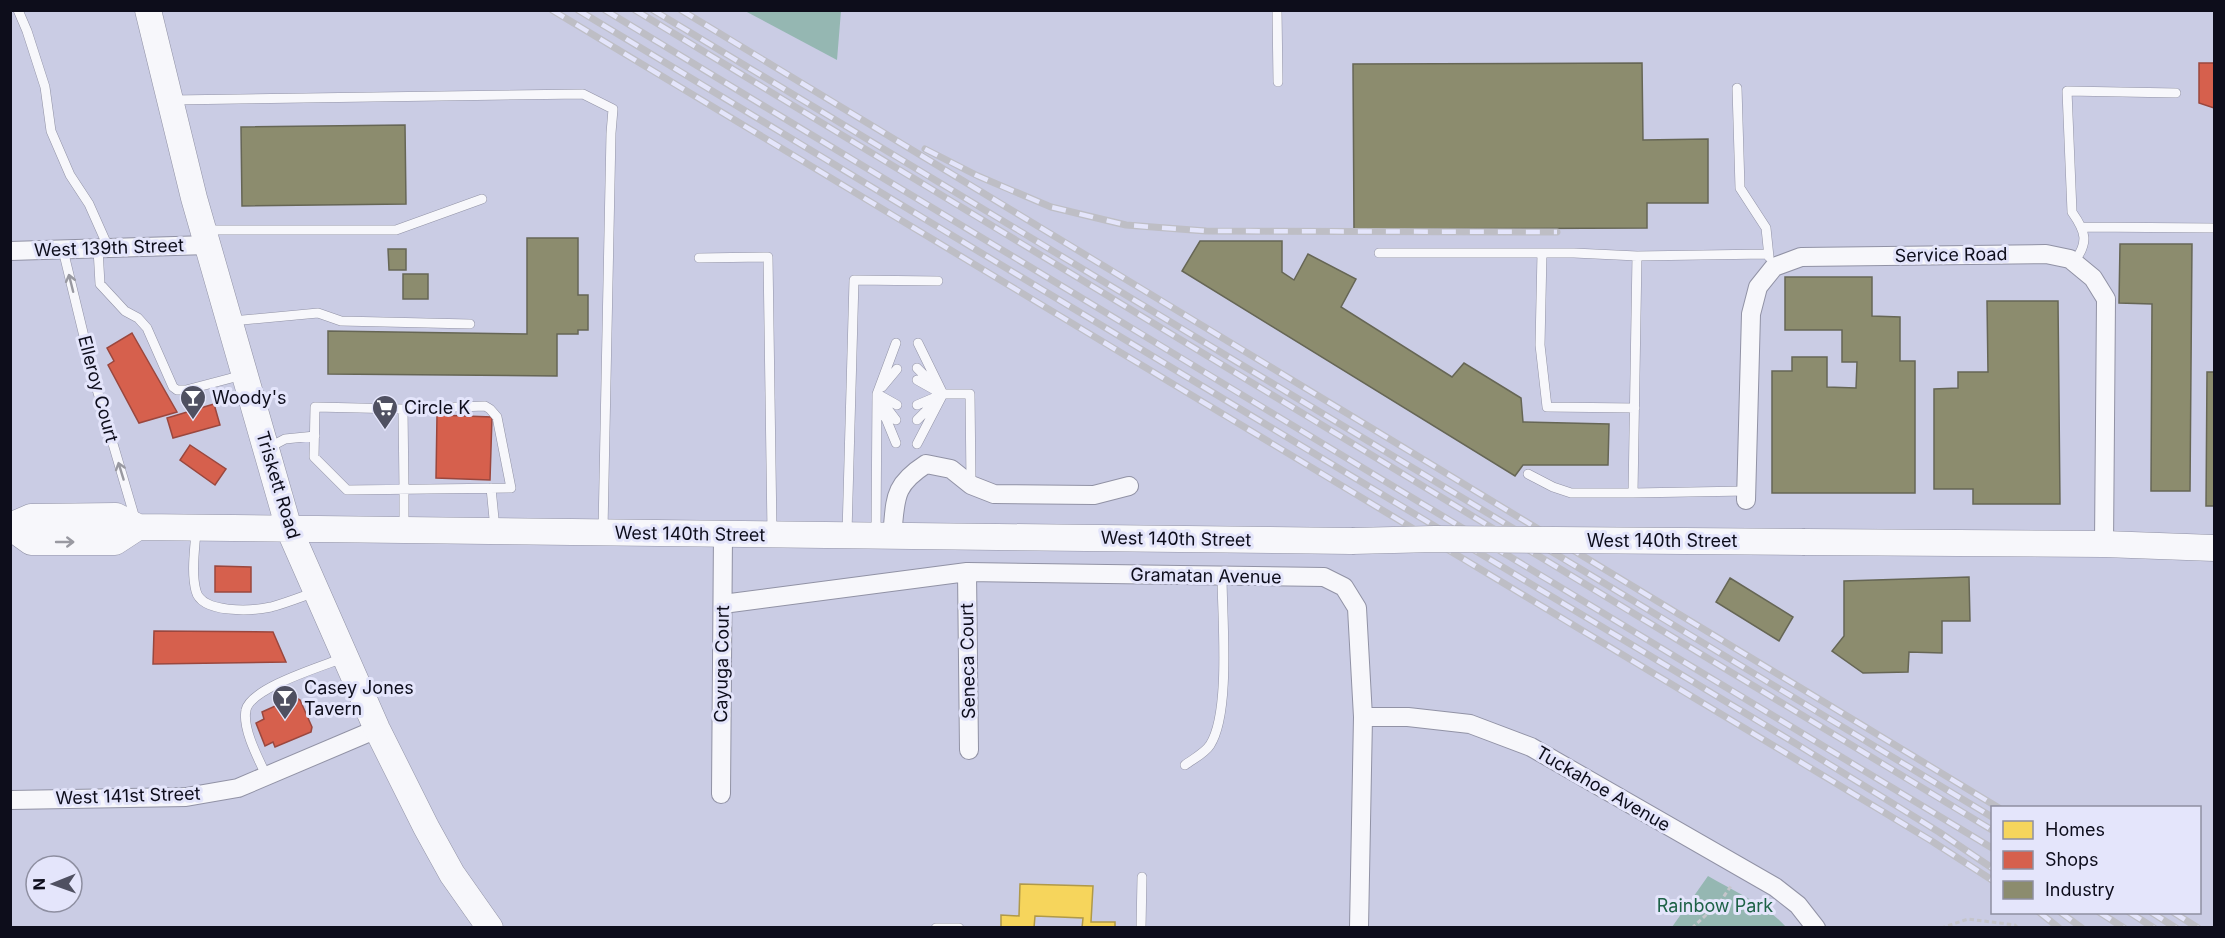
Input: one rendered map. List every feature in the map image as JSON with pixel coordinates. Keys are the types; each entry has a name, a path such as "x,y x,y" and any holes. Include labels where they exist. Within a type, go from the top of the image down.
{"main road":[{"name":"Triskett Road","path":"148,10 206,237 289,529 377,729 426,827 452,874 490,927"},
{"path":"10,527 31,542 115,542 138,527"},
{"name":"West 140th Street","path":"138,527 1352,541 1435,539 2104,544 2214,548"}],"street":[{"name":"West 139th Street","path":"10,251 103,249 206,237"},
{"name":"Service Road","path":"1771,260 1801,257 2046,254 2070,259 2093,278 2106,299 2104,544"},
{"path":"1746,496 1751,314 1758,287 1771,260"},
{"path":"884,536 896,493 912,473 926,464 951,469 971,485 994,494 1094,495 1129,486"},
{"name":"Cayuga Court","path":"720,794 723,534"},
{"name":"Gramatan Avenue","path":"723,604 967,572 1324,577 1344,587 1357,608 1363,717 1359,927"},
{"name":"Seneca Court","path":"967,572 969,750"},
{"name":"Tuckahoe Avenue","path":"1363,717 1408,717 1470,724 1531,747 1775,887 1798,905 1816,927"},
{"name":"West 141st Street","path":"10,800 186,797 238,788 377,729"}],"lane":[{"path":"18,10 45,87 51,131 70,175 89,204 103,249 100,284 125,311 138,318 147,328 172,387 177,390 186,390 245,374"},
{"path":"1277,10 1278,82"},
{"path":"1378,254 1542,253 1731,256 1771,260 1766,228 1740,188 1737,88"},
{"path":"2074,262 2082,251 2084,239 2083,227 2072,212 2067,91 2176,93"},
{"path":"170,100 583,93 613,109 603,533"},
{"path":"206,237 396,230 482,199"},
{"path":"2083,227 2214,228"},
{"name":"Elleroy Court","path":"63,250 96,386 138,527"},
{"path":"1542,253 1540,345 1547,407 1635,408"},
{"path":"1633,493 1637,256"},
{"path":"699,258 768,257 772,535"},
{"path":"847,536 854,280 938,281"},
{"path":"230,322 318,313 340,321 470,324"},
{"path":"884,536 876,393 896,343"},
{"path":"918,343 943,394"},
{"path":"876,393 896,357"},
{"path":"917,357 943,394"},
{"path":"917,368 943,394"},
{"path":"876,393 897,369"},
{"path":"876,393 897,380"},
{"path":"917,380 943,394"},
{"path":"876,393 897,405"},
{"path":"876,393 896,420"},
{"path":"876,393 896,438"},
{"path":"917,420 943,394"},
{"path":"918,433 943,394"},
{"path":"917,444 943,394"},
{"path":"917,405 943,394 969,394 971,485"},
{"path":"484,406 490,409 497,417 512,488 347,490 314,457 315,407 403,409 484,406"},
{"path":"403,409 404,531"},
{"path":"266,449 285,439 315,436"},
{"path":"1528,474 1553,487 1571,492 1746,496"},
{"path":"491,488 495,532"},
{"path":"196,528 194,567 196,591 201,601 210,606 252,610 272,607 316,592"},
{"path":"1185,765 1210,746 1217,730 1222,707 1221,576"},
{"path":"267,777 248,729 245,718 246,708 254,698 267,690 345,657"},
{"path":"1141,927 1142,877"},
{"path":"936,927 959,927"}],"path":[{"path":"1692,927 1720,902 1731,886"},
{"path":"1941,927 1968,919 2018,927"}],"green space":[{"path":"745,11 841,11 837,60"},
{"name":"Rainbow Park","path":"1708,876 1760,905 1786,927 1672,927"}],"building: Homes":[{"path":"1020,884 1093,886 1091,922 1115,922 1115,928 1082,928 1083,918 1035,916 1034,928 1001,928 1001,915 1019,916"}],"building: Shops":[{"path":"2199,63 2214,63 2214,108 2199,103"},
{"path":"132,333 177,412 139,423 108,365 114,361 107,348"},
{"name":"Woody's","path":"214,404 220,425 173,438 167,418"},
{"path":"437,415 492,417 490,480 436,478"},
{"path":"190,445 226,469 215,485 180,460"},
{"path":"215,566 251,567 251,592 215,592"},
{"path":"154,631 273,632 286,662 153,664"},
{"name":"Casey Jones Tavern","path":"295,697 300,700 312,727 311,732 275,747 273,742 265,746 256,723 264,719 262,712"}],"building: Industry":[{"path":"1642,63 1643,140 1708,139 1708,203 1647,203 1647,228 1354,229 1353,64"},
{"path":"405,125 406,204 242,206 241,127"},
{"path":"527,238 578,238 578,295 588,295 588,330 578,330 578,334 557,334 557,376 328,374 328,331 527,334"},
{"path":"1200,241 1282,241 1282,272 1294,280 1308,254 1356,279 1341,307 1452,377 1464,363 1521,398 1523,422 1609,424 1608,465 1523,465 1515,476 1182,271"},
{"path":"2120,244 2192,244 2190,491 2151,491 2152,304 2119,303"},
{"path":"388,249 406,249 406,270 389,270"},
{"path":"403,274 428,274 428,299 403,299"},
{"path":"1785,277 1872,277 1872,316 1900,317 1900,361 1915,361 1915,493 1772,493 1772,371 1792,371 1792,357 1827,357 1827,387 1856,388 1857,362 1842,362 1842,330 1785,330"},
{"path":"1987,301 2058,301 2060,504 1973,504 1973,489 1934,489 1934,389 1958,388 1958,372 1988,372"},
{"path":"2207,372 2214,372 2214,506 2206,506"},
{"path":"1969,577 1970,621 1942,621 1942,653 1909,652 1908,672 1863,673 1832,651 1844,636 1844,581"},
{"path":"1730,578 1793,617 1779,641 1716,602"}],"railway":[{"path":"552,10 1930,840 1991,879"},
{"path":"578,10 1798,745 1939,832 1991,867"},
{"path":"605,10 1991,847"},
{"path":"635,10 1991,829"},
{"path":"653,10 1991,816"},
{"path":"681,10 1996,806"},
{"path":"925,149 978,176 1051,207 1126,225 1206,231 1557,232"},
{"path":"2042,914 2059,928"},
{"path":"2063,914 2082,928"},
{"path":"2102,914 2124,928"},
{"path":"2132,914 2154,928"},
{"path":"2154,914 2176,928"},
{"path":"2176,914 2198,928"}],"place":[{"name":"Woody's","path":"193,421"},
{"name":"Circle K","path":"385,431"},
{"name":"Casey Jones Tavern","path":"285,721"}]}
